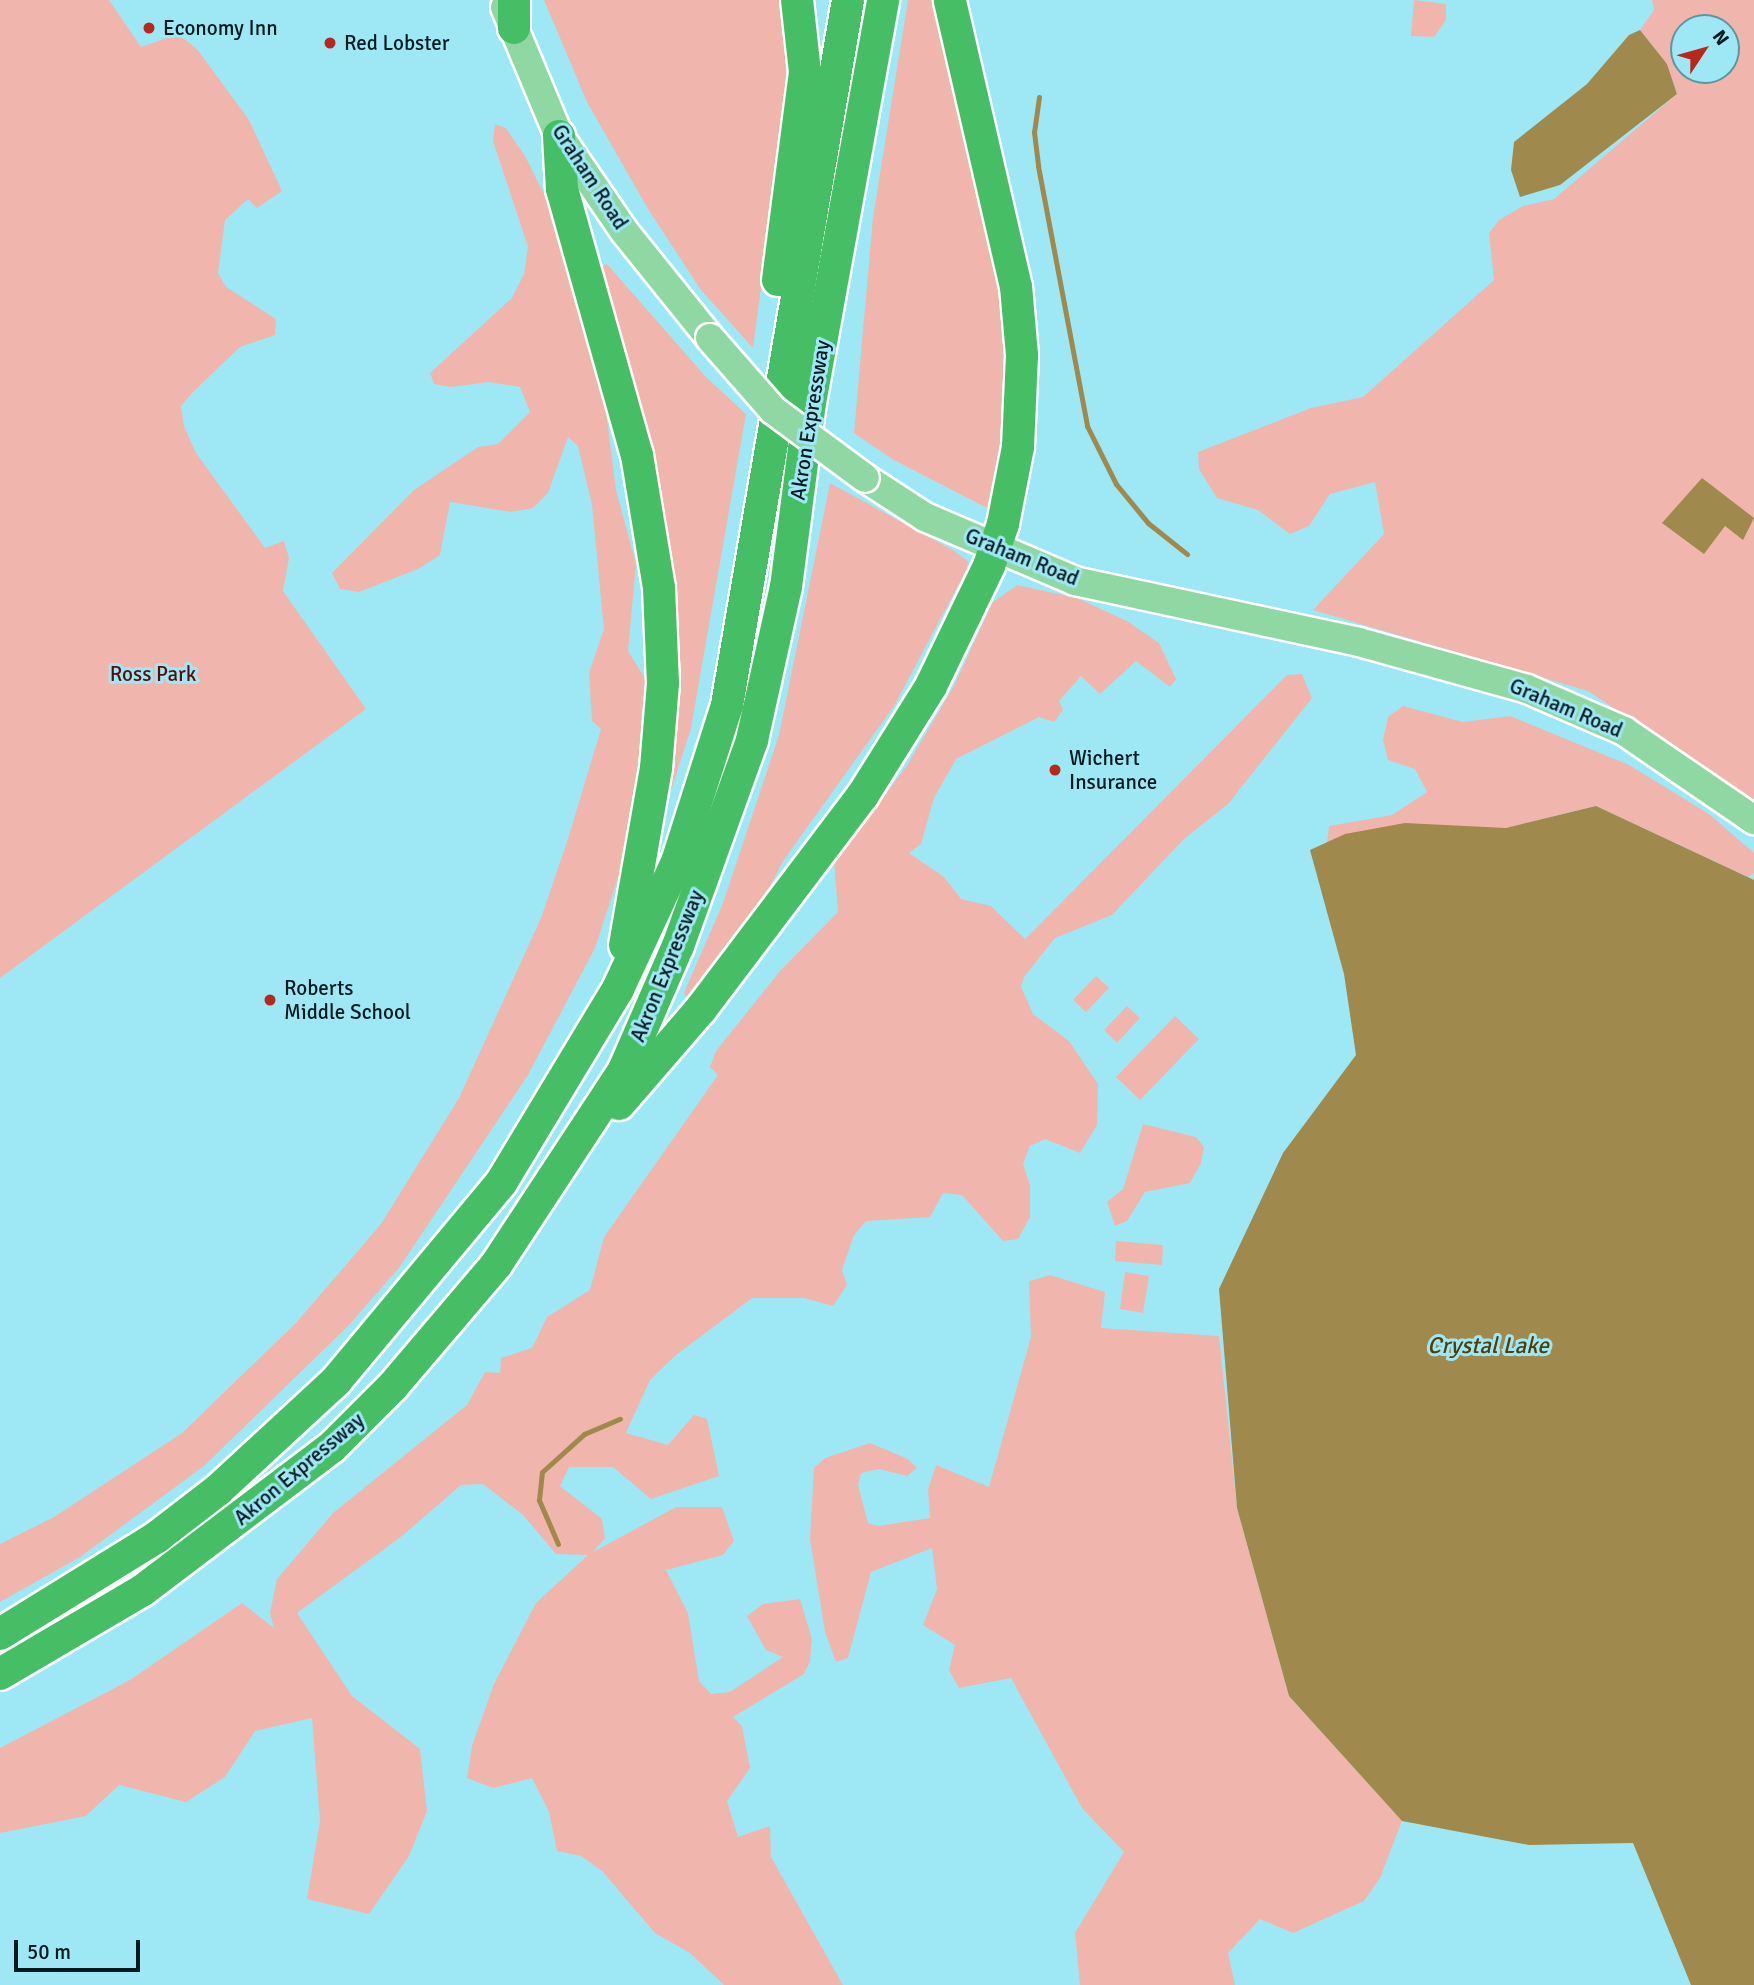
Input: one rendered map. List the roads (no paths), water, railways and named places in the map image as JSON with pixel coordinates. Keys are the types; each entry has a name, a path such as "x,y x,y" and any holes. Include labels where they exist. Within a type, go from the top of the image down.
{"highway":[{"path":"778,404 771,330 806,72 797,0"},
{"name":"Akron Expressway","path":"0,1634 157,1537 312,1406 501,1183 568,1079 618,989 677,862 727,705 848,0"},
{"name":"Akron Expressway","path":"0,1674 143,1590 332,1447 394,1386 496,1265 567,1163 624,1070 678,946 752,740 786,587 810,403 883,0"},
{"path":"567,1163 701,1009 863,794 931,686 995,549 1018,447 1022,355 1016,286 950,0"},
{"path":"559,136 562,189 637,455 659,588 663,683 656,768 629,936 568,1079"}],"main road":[{"name":"Graham Road","path":"510,9 559,136 624,231 710,338 773,410 865,478 925,517 1074,581 1359,642 1527,689 1624,731 1754,820"}],"water":[{"path":"1640,30 1667,64 1670,84 1674,84 1677,94 1560,185 1520,197 1511,170 1514,142 1587,84 1629,35"},
{"path":"1702,478 1754,518 1743,540 1725,526 1704,554 1662,523"},
{"name":"Crystal Lake","path":"1596,806 1754,880 1754,1985 1691,1985 1633,1843 1529,1845 1402,1821 1289,1696 1237,1508 1219,1289 1283,1153 1356,1055 1344,974 1310,850 1345,834 1405,823 1506,828"}],"waterway":[{"path":"1039,97 1034,132 1038,166 1087,426 1116,484 1148,523 1187,554"},
{"path":"558,1544 539,1500 542,1472 584,1434 620,1419"}],"place":[{"name":"Economy Inn","path":"149,28"},
{"name":"Red Lobster","path":"330,43"},
{"name":"Wichert Insurance","path":"1055,770"},
{"name":"Roberts Middle School","path":"270,1000"}],"park label":[{"name":"Ross Park","path":"153,674"}]}
